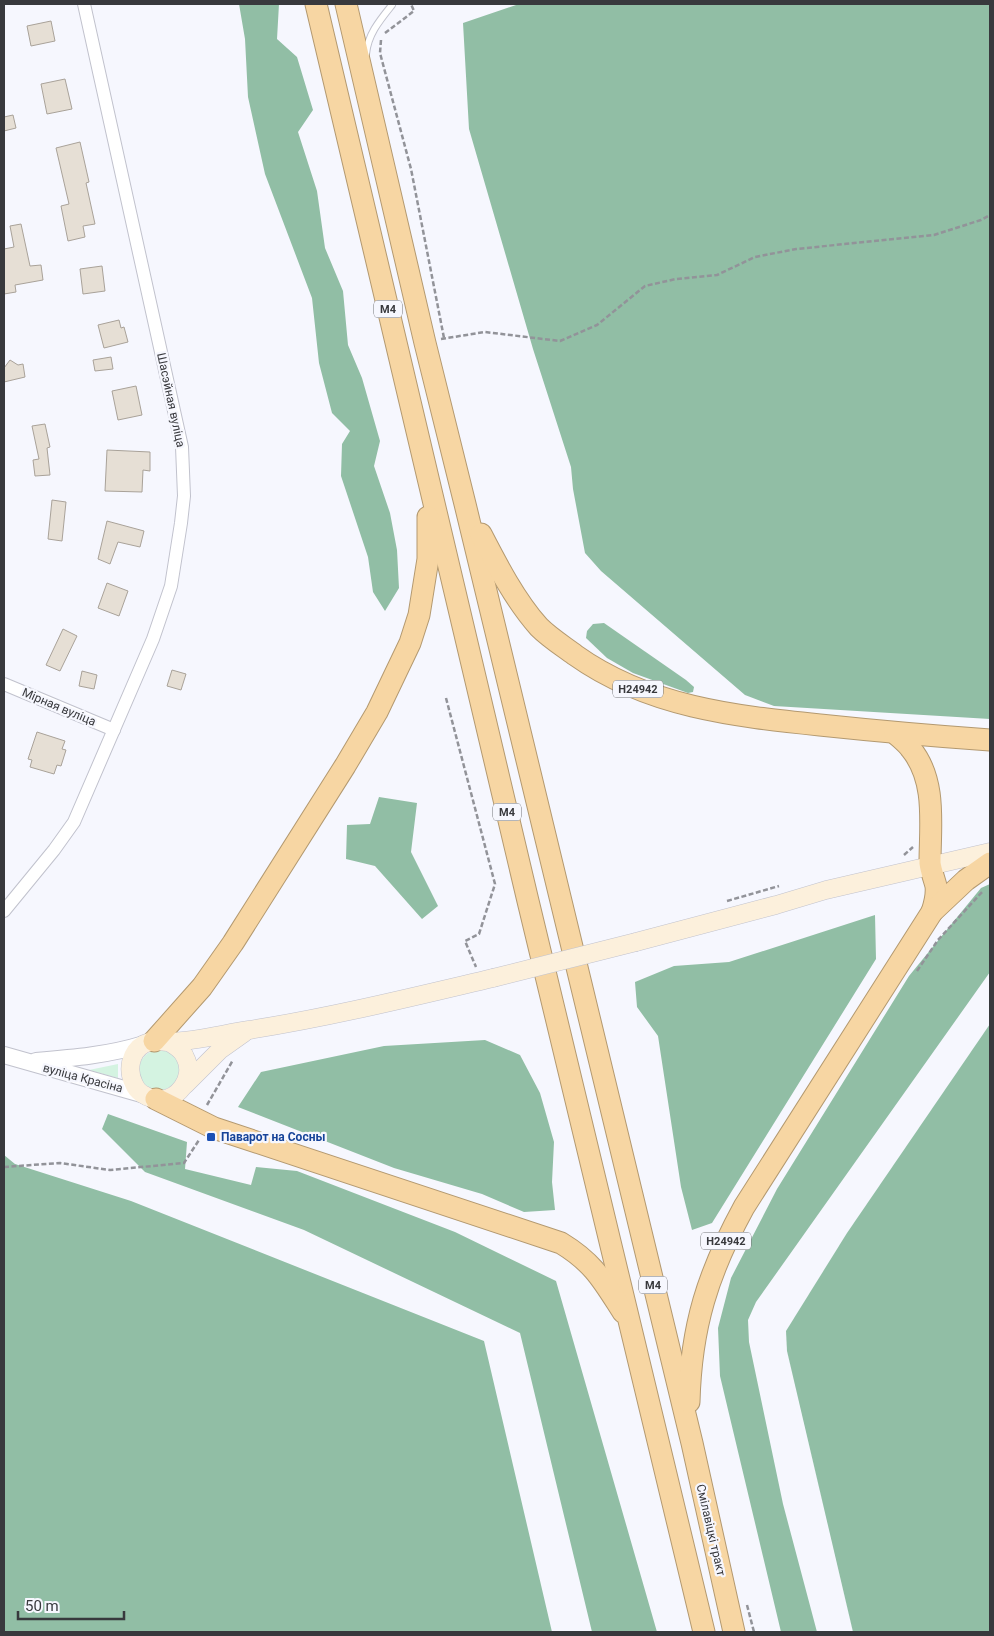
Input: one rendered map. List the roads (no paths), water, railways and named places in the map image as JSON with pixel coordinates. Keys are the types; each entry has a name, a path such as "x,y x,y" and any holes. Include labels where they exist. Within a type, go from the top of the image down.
{"highway":[{"name":"М4","path":"316,4 528,901 632,1324 704,1632"},
{"name":"М4","path":"346,4 425,343 688,1427"},
{"path":"156,1042 202,987 233,943 345,766 376,712 410,643 419,615 428,560 426,471"},
{"name":"Н24942","path":"465,504 497,565 525,609 540,627 560,645 595,668 647,694 729,714 895,733 990,740"},
{"name":"Н24942","path":"895,733 911,748 920,761 932,807 930,866 936,887 936,898 932,912"},
{"name":"Н24942","path":"688,1427 690,1366 697,1327 708,1284 726,1241 767,1169 932,912 966,880 990,862"},
{"path":"150,1097 200,1122 561,1243 588,1262 600,1276 632,1324"},
{"name":"Смілавіцкі тракт","path":"688,1427 734,1632"}],"main road":[{"path":"249,1030 220,1050 182,1088 170,1097 150,1097 135,1086 130,1077 133,1057 156,1042 249,1030 341,1014 486,976 636,942 826,890 990,852"},
{"path":"156,1042 178,1048 186,1057 188,1069 186,1081 182,1088"}],"street":[{"name":"Шасэйная вуліца","path":"4,911 54,850 74,822 154,639 171,586 184,496 182,447 84,4"},
{"name":"Мірная вуліца","path":"4,684 114,730"},
{"name":"вуліца Красіна","path":"22,1062 101,1054 156,1042"},
{"name":"вуліца Красіна","path":"4,1055 22,1062 150,1097"}],"lane":[{"path":"384,4 394,4"},
{"path":"364,78 366,50 371,34 379,20 394,4"}],"place":[{"name":"Паварот на Сосны","path":"211,1137"}]}
